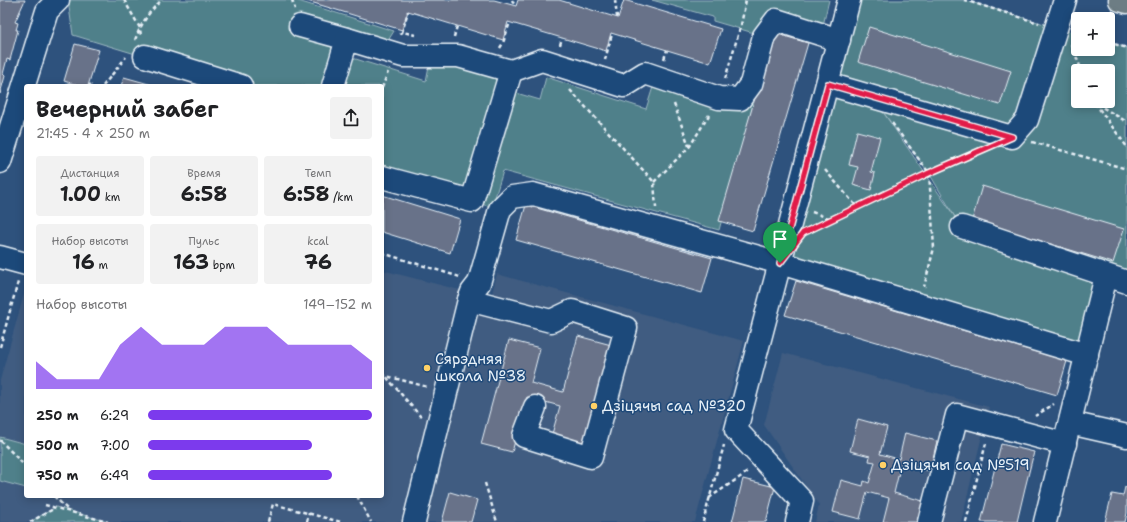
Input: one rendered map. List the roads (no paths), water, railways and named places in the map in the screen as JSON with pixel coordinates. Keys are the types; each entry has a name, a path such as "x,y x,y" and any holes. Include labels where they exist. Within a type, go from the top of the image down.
{"main road":[{"path":"1120,0 1127,2"}],"lane":[{"path":"24,84 47,11 58,0"},
{"path":"797,522 802,501 736,430 840,40 849,0"},
{"path":"828,84 1012,137 1026,120 1065,0"},
{"path":"300,26 403,56 458,56 511,71 542,60 624,86 645,73 719,98 740,99 751,84 764,36 776,20 840,40"},
{"path":"334,84 347,40"},
{"path":"145,56 235,84"},
{"path":"384,177 472,201 511,71"},
{"path":"0,162 24,85"},
{"path":"414,522 446,392 474,291 500,209 512,196 533,194 780,263 1087,355"},
{"path":"962,227 1127,282"},
{"path":"0,257 24,264"},
{"path":"1045,522 1106,276"},
{"path":"474,291 551,322 572,311 626,328 591,457 524,436 534,407"},
{"path":"929,522 957,415 1065,444"},
{"path":"1070,423 1127,436"}],"place":[{"name":"Сярэдняя школа №38","path":"427,368"},
{"name":"Дзіцячы сад №320","path":"594,406"},
{"name":"Дзіцячы сад №519","path":"883,465"}]}
